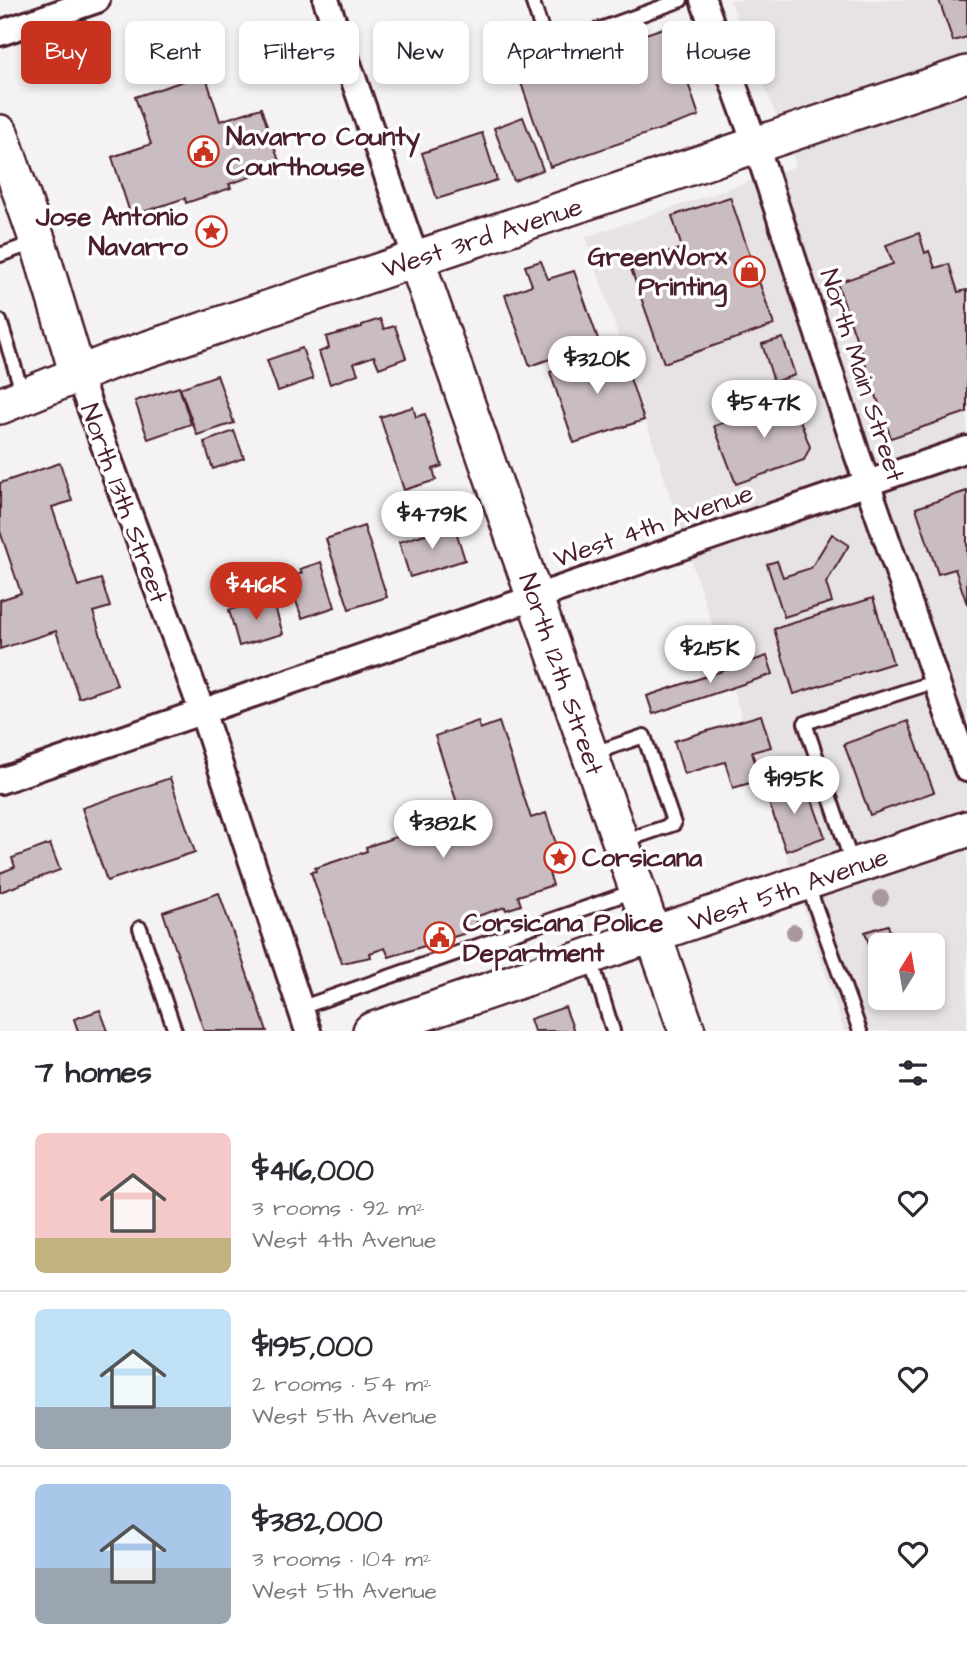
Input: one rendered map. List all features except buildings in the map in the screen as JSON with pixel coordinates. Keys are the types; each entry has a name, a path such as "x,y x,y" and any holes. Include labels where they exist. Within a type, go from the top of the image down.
{"street":[{"path":"0,33 97,0"},
{"name":"North 12th Street","path":"326,0 687,1031"},
{"name":"North Main Street","path":"704,0 756,145 868,484 967,769"},
{"name":"West 3rd Avenue","path":"12,402 78,375 967,74"},
{"name":"North 13th Street","path":"0,133 38,242 78,375 202,711 304,1019"},
{"name":"West 4th Avenue","path":"0,781 967,449"},
{"name":"West 5th Avenue","path":"371,1031 426,1017 590,956 967,830"}],"lane":[{"path":"533,0 548,48 681,0"},
{"path":"0,255 38,242"},
{"path":"0,321 12,402"},
{"path":"853,867 805,723 937,681"},
{"path":"590,754 644,736 674,824 621,842"},
{"path":"806,882 860,1031"},
{"path":"304,1019 638,889"},
{"path":"140,928 176,1031"},
{"path":"590,956 613,1031"}],"shaded area":[{"path":"730,0 967,0 967,1031 844,1031 586,237 796,166 763,84 775,84 775,21 738,21"}],"place":[{"name":"Navarro County Courthouse","path":"203,151"},
{"name":"Jose Antonio Navarro","path":"211,231"},
{"name":"GreenWorx Printing","path":"750,271"},
{"name":"Corsicana","path":"559,857"},
{"name":"Corsicana Police Department","path":"440,937"}]}
